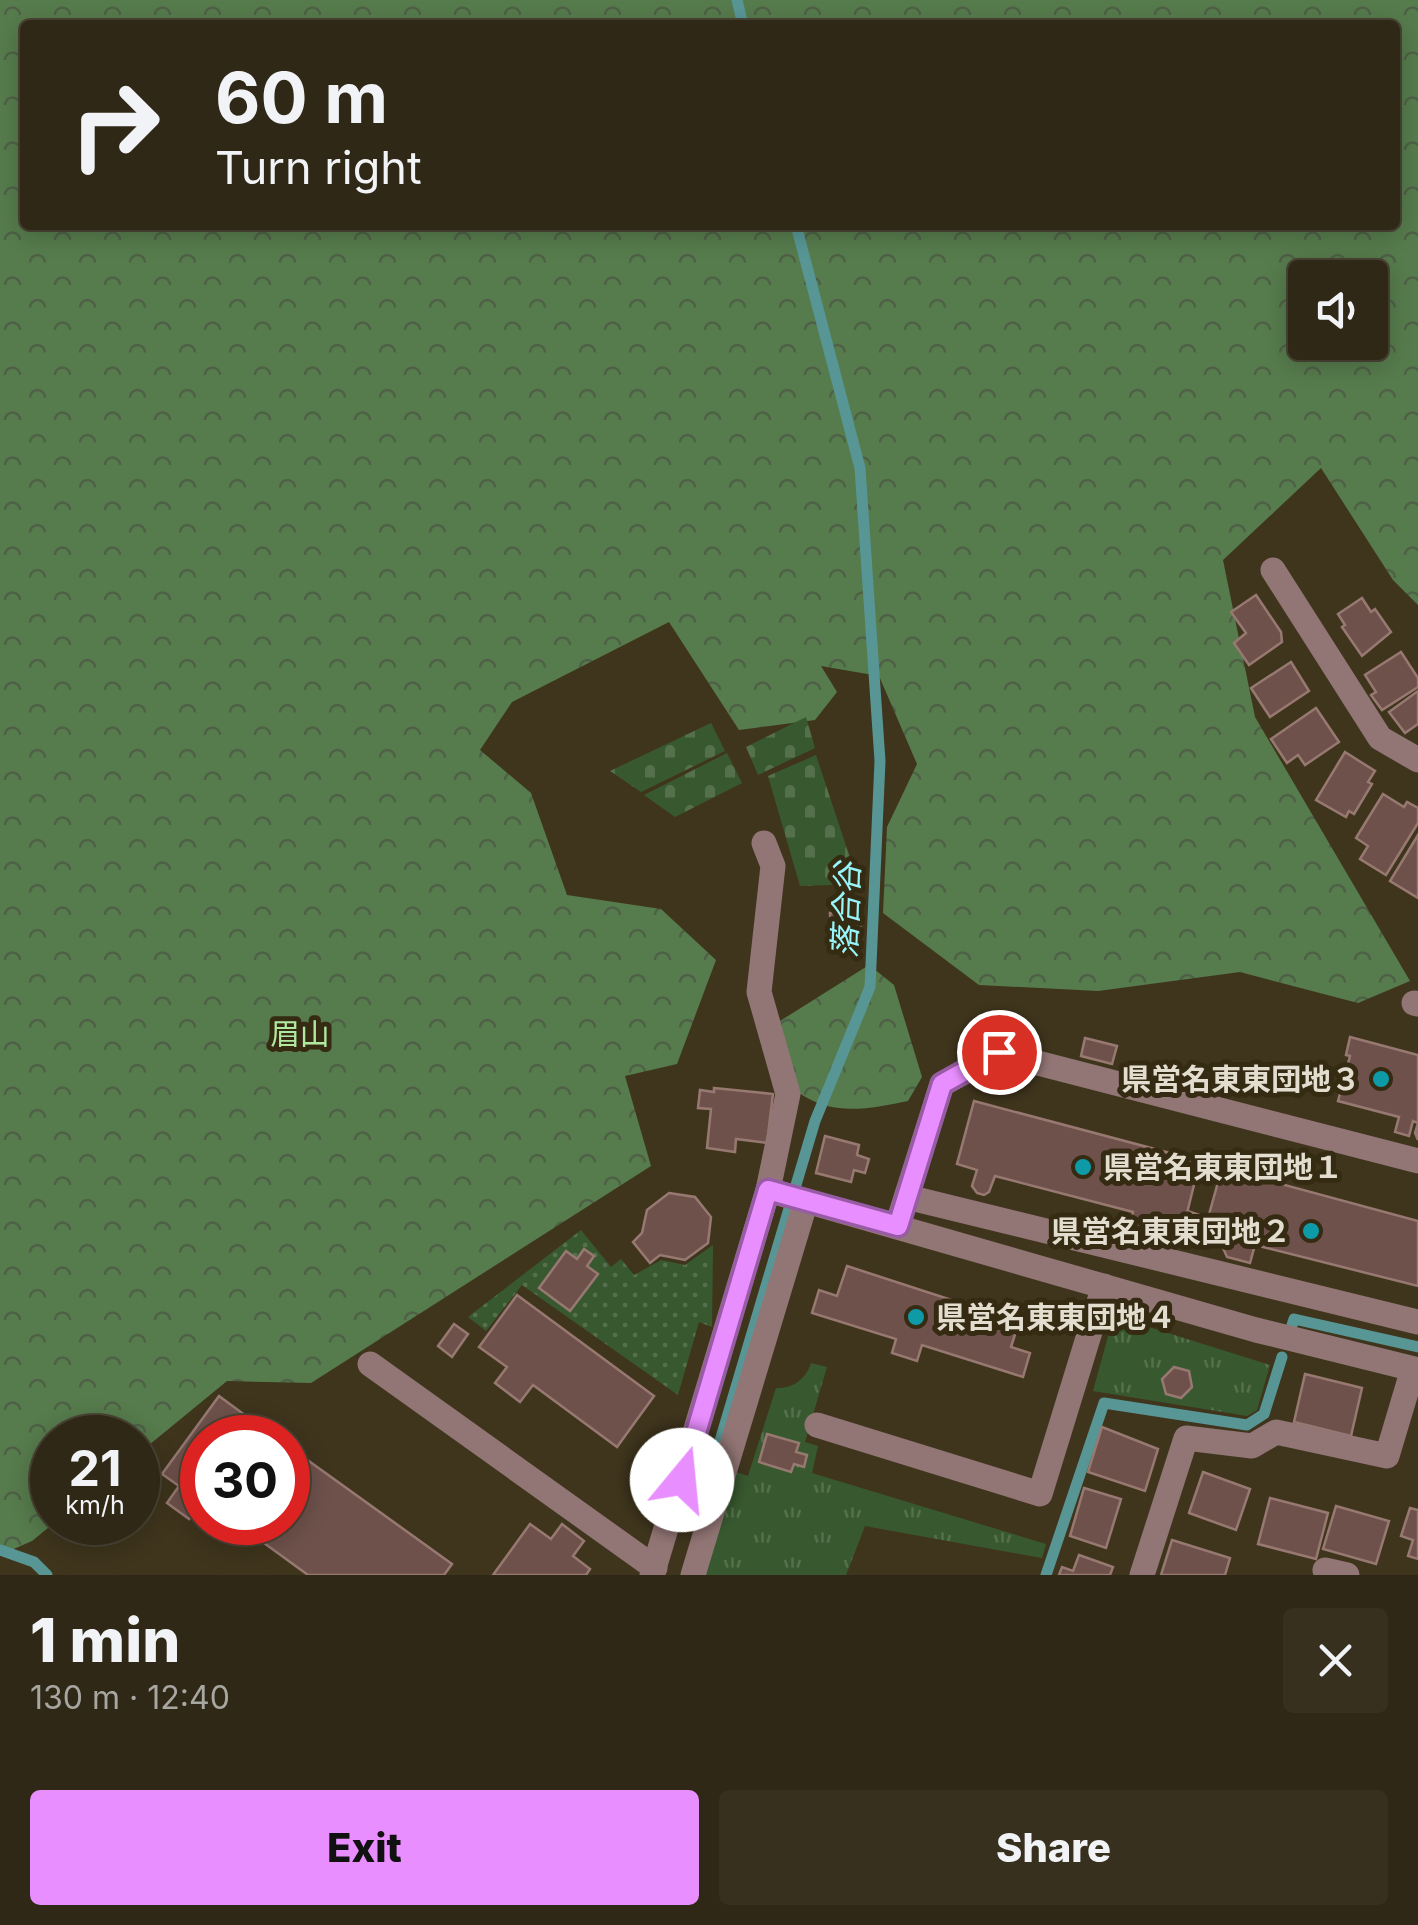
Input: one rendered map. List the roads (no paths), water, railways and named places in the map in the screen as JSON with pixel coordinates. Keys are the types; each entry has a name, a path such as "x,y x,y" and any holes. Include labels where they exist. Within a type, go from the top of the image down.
{"street":[{"path":"1273,570 1380,738 1418,760"},
{"path":"694,1575 789,1196 788,1094 759,992 773,866 764,843"},
{"path":"898,1226 942,1084 999,1052 1418,1161"},
{"path":"789,1196 1256,1330 1416,1370 1387,1456 1276,1432 1252,1446 1186,1438 1142,1575"},
{"path":"370,1364 653,1572 789,1196"},
{"path":"907,1197 1418,1322"},
{"path":"1256,1330 1268,1285"},
{"path":"817,1426 1040,1494 1104,1286"}],"waterway":[{"name":"落合谷","path":"737,0 742,20"},
{"name":"落合谷","path":"714,1461 815,1121 870,987 880,761 860,468 797,230"},
{"path":"1292,1325 1294,1319 1418,1347"},
{"path":"1046,1575 1104,1403 1247,1425 1264,1414 1282,1357"},
{"path":"0,1550 34,1562 47,1575"}],"place":[{"name":"県営名東東団地３","path":"1381,1079"},
{"name":"県営名東東団地１","path":"1083,1167"},
{"name":"県営名東東団地２","path":"1311,1231"},
{"name":"県営名東東団地４","path":"916,1317"}],"park label":[{"name":"眉山","path":"300,1034"}]}
